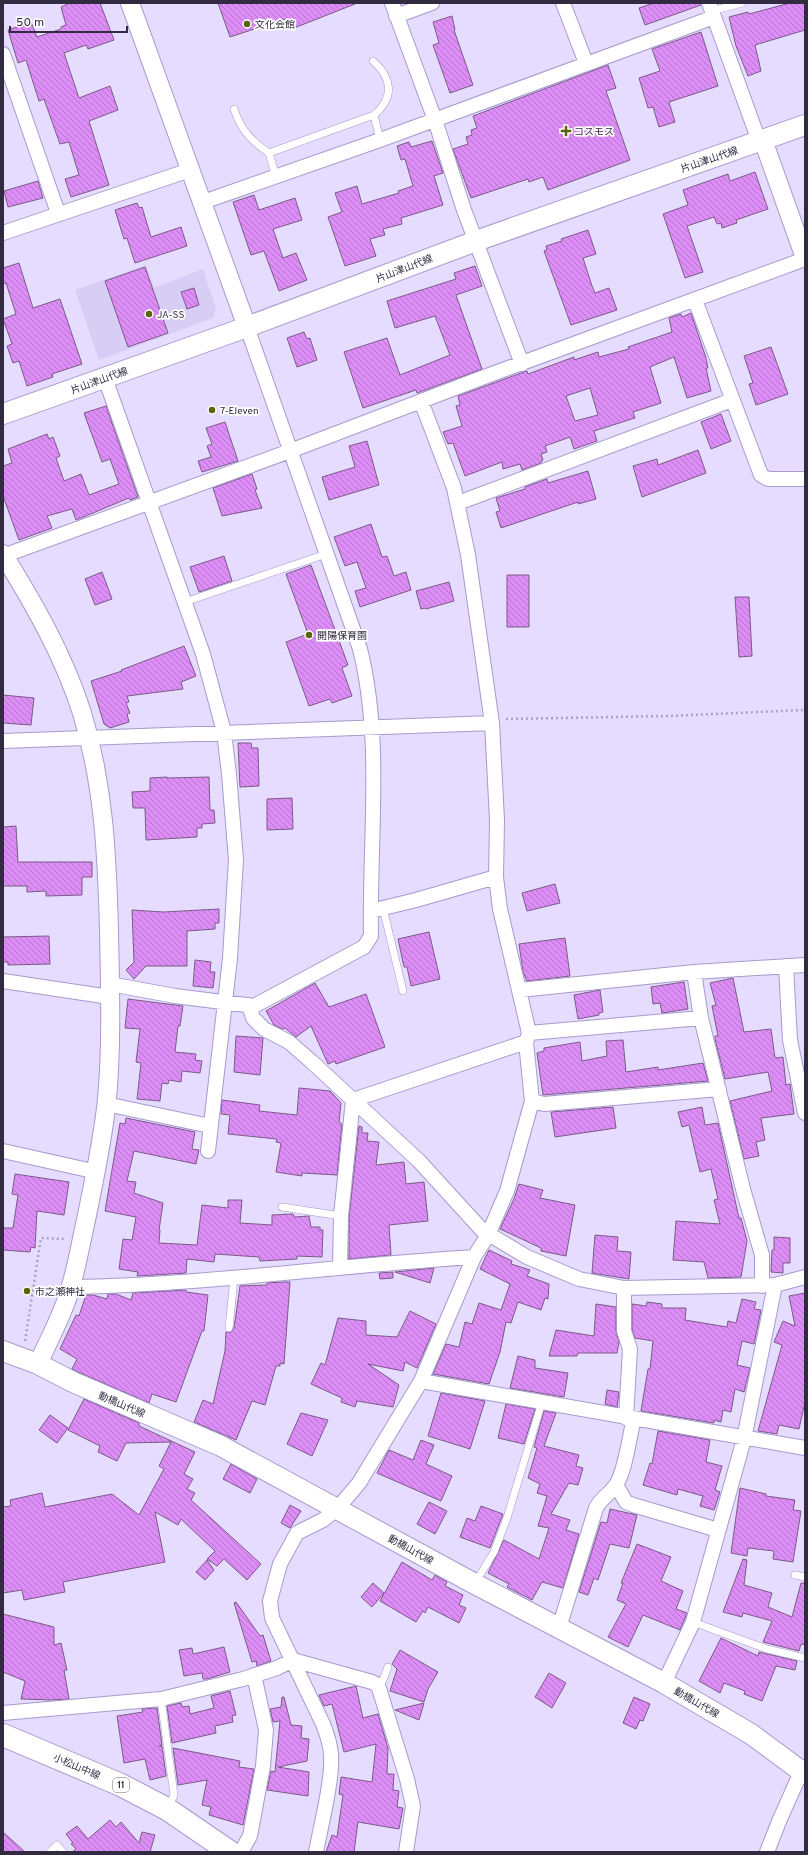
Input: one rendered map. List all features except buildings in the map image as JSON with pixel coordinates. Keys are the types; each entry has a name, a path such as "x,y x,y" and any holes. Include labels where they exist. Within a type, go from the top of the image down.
{"main road":[{"name":"片山津山代線","path":"3,414 246,327 476,241 805,125"},
{"name":"動橋山代線","path":"3,1351 38,1364 73,1382 220,1446 475,1584 664,1683 751,1734 803,1773"},
{"name":"小松山中線","path":"3,1735 121,1785 167,1809 230,1852"}],"street":[{"path":"3,981 110,990 254,1006 364,947 371,936 377,910 372,726 370,697 360,649 203,202 130,3"},
{"path":"432,3 394,9 435,120 476,241 522,364"},
{"path":"564,3 586,63"},
{"path":"38,1364 60,1316 71,1287 97,1172 106,1104 110,990 107,867 103,809 81,711 46,628 3,555 290,451 805,258 711,10 586,63 380,140 203,202"},
{"path":"3,54 58,214"},
{"path":"3,233 190,170"},
{"path":"695,300 761,474 768,479 805,479"},
{"path":"105,378 203,654 224,732 236,860 230,958 208,1151"},
{"path":"458,503 732,400"},
{"path":"316,1852 331,1756 329,1741 323,1724 272,1618 270,1601 275,1581 280,1564 297,1533 323,1520 338,1509 359,1483 421,1381 474,1257 488,1235 507,1191 532,1101 527,1038 520,990 500,909 496,877 497,820 491,721 468,555 458,503 442,452 421,401"},
{"path":"3,741 88,737 156,736 491,721"},
{"path":"377,910 496,877"},
{"path":"520,990 694,972 805,965"},
{"path":"786,966 790,1040 802,1078 805,1113"},
{"path":"664,1683 693,1622 744,1439 768,1286 762,1255 743,1189 720,1089 701,1018 694,972"},
{"path":"249,1005 253,1018 264,1029 289,1042 353,1100 419,1161 488,1235 527,1257 579,1279 624,1288 768,1286 805,1277"},
{"path":"353,1100 527,1038 701,1018"},
{"path":"532,1101 544,1104 720,1089"},
{"path":"340,1268 341,1216 353,1100"},
{"path":"106,1104 210,1126"},
{"path":"3,1151 97,1172"},
{"path":"71,1287 174,1284 474,1257"},
{"path":"559,1628 596,1508 601,1500 616,1485 622,1469 630,1418 630,1349 624,1331 624,1288"},
{"path":"421,1381 744,1439 805,1448"},
{"path":"616,1485 626,1502 718,1530"},
{"path":"3,1713 161,1699 254,1675 293,1660 372,1682 378,1685 407,1779 413,1806 406,1852"},
{"path":"241,1852 250,1836 263,1766 266,1730 254,1675"},
{"path":"767,1852 780,1819 803,1773"}],"lane":[{"path":"711,10 742,3"},
{"path":"269,153 374,115 386,99 389,82 384,71 373,61"},
{"path":"234,109 244,132 252,142 269,153 276,177"},
{"path":"374,115 380,140"},
{"path":"185,602 326,554"},
{"path":"377,910 403,991"},
{"path":"282,1207 341,1216"},
{"path":"230,1328 234,1278"},
{"path":"475,1584 494,1552 507,1518 542,1402"},
{"path":"795,1575 805,1577"},
{"path":"693,1622 767,1649 805,1658"},
{"path":"378,1685 383,1680 388,1667"},
{"path":"161,1699 174,1795 167,1809"},
{"path":"50,1852 56,1845 63,1852"}],"path":[{"path":"491,721 805,710"},
{"path":"24,1344 41,1238 70,1239"}],"shaded area":[{"name":"JA-SS","path":"146,265 154,288 203,269 216,309 213,318 99,360 75,290"}],"place":[{"name":"文化会館","path":"247,24"},
{"name":"コスモス","path":"566,131"},
{"name":"JA-SS","path":"149,314"},
{"name":"7-Eleven","path":"212,410"},
{"name":"開陽保育園","path":"309,635"},
{"name":"市之瀬神社","path":"27,1291"}]}
